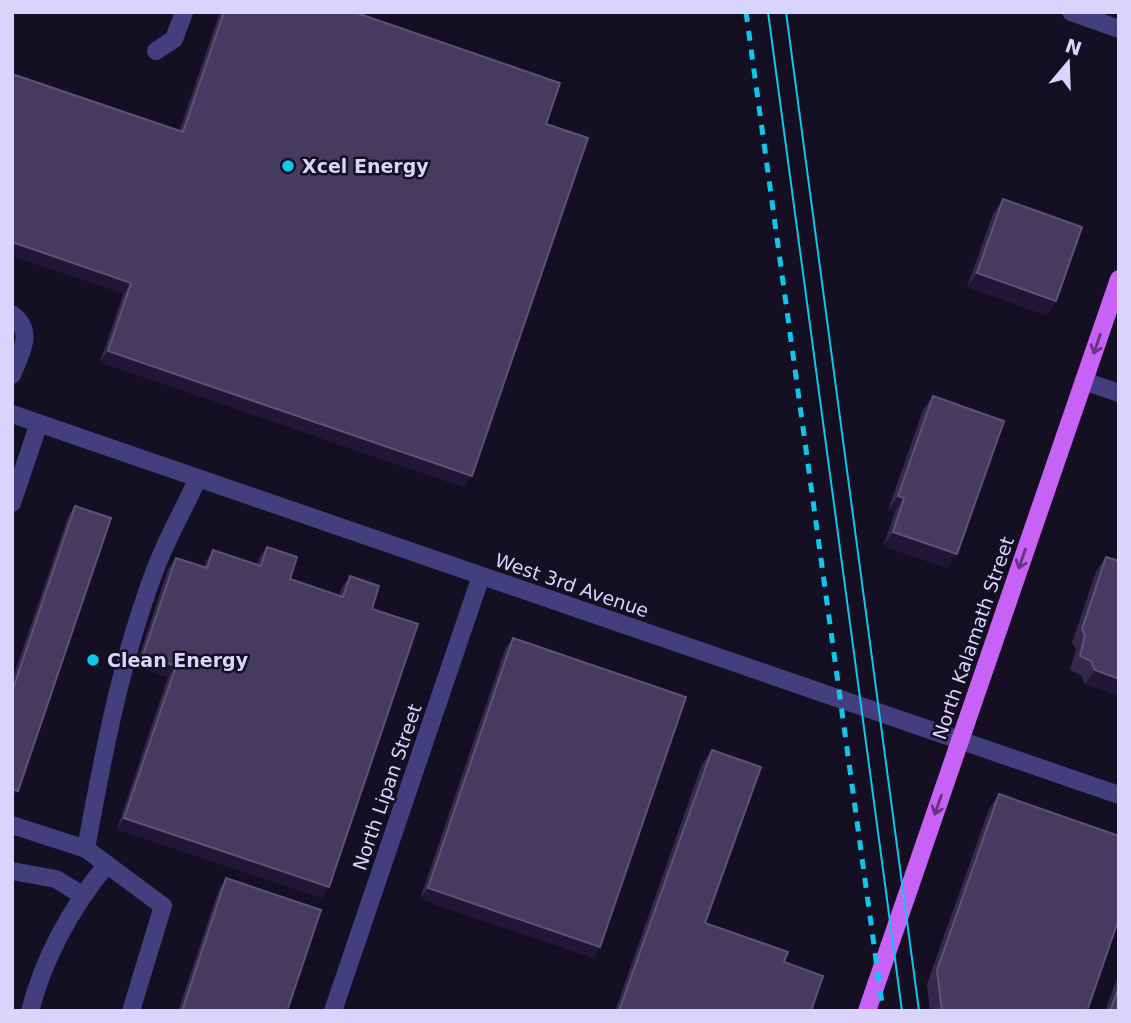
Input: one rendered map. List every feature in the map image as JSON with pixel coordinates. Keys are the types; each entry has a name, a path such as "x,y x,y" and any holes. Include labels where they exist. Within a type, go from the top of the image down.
{"main road":[{"name":"North Kalamath Street","path":"867,1011 1119,279"}],"street":[{"path":"156,51 174,39 184,12"},
{"path":"1071,12 1119,29"},
{"path":"12,314 23,322 26,336 12,375"},
{"path":"1084,381 1119,393"},
{"name":"West 3rd Avenue","path":"12,414 1119,795"},
{"path":"12,503 39,423"},
{"path":"86,849 101,765 124,665 155,569 198,478"},
{"name":"North Lipan Street","path":"333,1011 481,576"},
{"path":"12,825 86,849 163,906 131,1011"},
{"path":"30,1011 36,986 82,895 107,864"},
{"path":"12,871 56,879 82,895"}],"building":[{"path":"224,12 354,12 560,83 546,124 588,138 472,476 108,351 131,283 12,242 12,74 183,132"},
{"path":"1003,199 1082,227 1056,301 977,273"},
{"path":"933,396 1004,421 957,554 893,532 904,498 898,496"},
{"path":"75,506 111,518 18,791 12,789 12,692"},
{"path":"267,547 297,557 290,579 343,597 350,576 379,586 372,609 418,624 329,887 124,818 176,666 143,655 176,558 207,568 213,550 261,566"},
{"path":"1106,557 1119,561 1119,679 1095,670 1091,661 1080,656 1085,635 1082,629"},
{"path":"513,638 686,697 600,947 428,888"},
{"path":"712,750 761,767 705,923 788,952 784,962 823,976 811,1011 619,1011"},
{"path":"999,794 1119,836 1119,918 1087,1011 942,1011 937,970"},
{"path":"226,878 321,910 287,1011 182,1011"},
{"path":"1119,987 1119,1011 1110,1011"}],"tram line":[{"path":"768,12 902,1011"},
{"path":"786,12 919,1011"}],"railway":[{"path":"746,12 883,1011"}],"place":[{"name":"Xcel Energy","path":"288,166"},
{"name":"Clean Energy","path":"93,660"}]}
